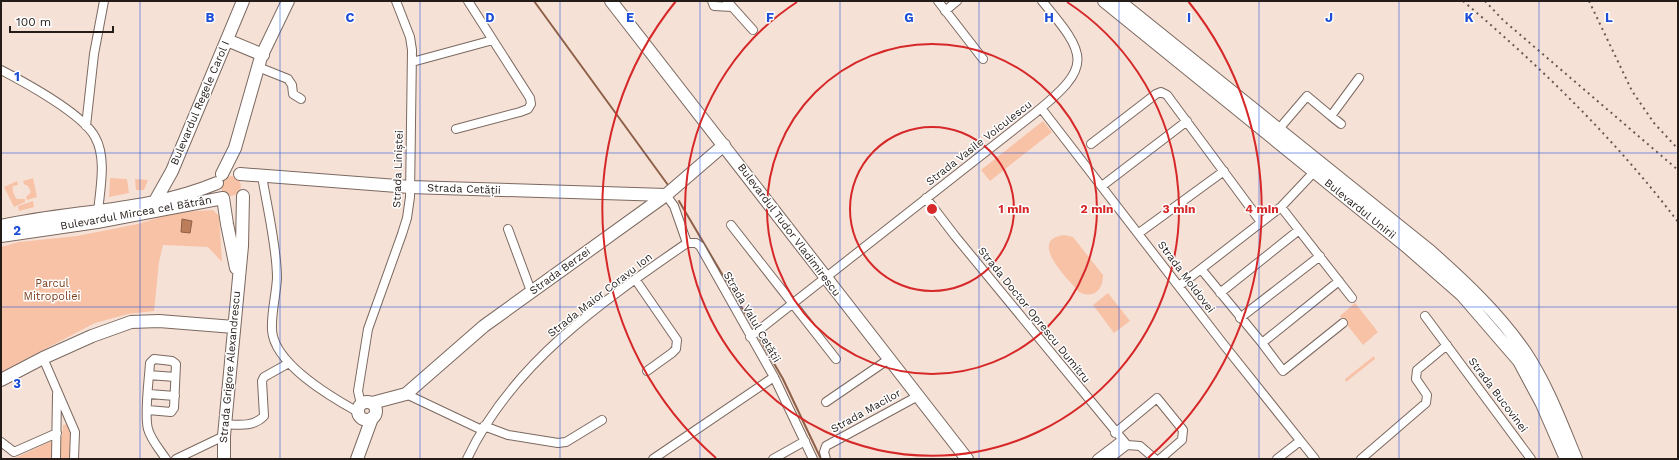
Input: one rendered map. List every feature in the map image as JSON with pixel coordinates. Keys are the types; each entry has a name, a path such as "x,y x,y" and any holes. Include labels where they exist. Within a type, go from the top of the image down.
{"main road":[{"name":"Bulevardul Regele Carol I","path":"154,203 169,177 243,1"},
{"path":"242,182 235,200 223,198 218,192 220,179 235,148 258,67 288,1"},
{"name":"Bulevardul Tudor Vladimirescu","path":"611,1 967,459"},
{"name":"Bulevardul Unirii","path":"1104,1 1275,134 1435,263 1519,361 1569,458"},
{"name":"Bulevardul Unirii","path":"1119,1 1275,134"},
{"path":"227,40 263,54"},
{"name":"Strada Berzei","path":"363,409 402,396 484,326 666,195 724,145"},
{"name":"Strada Grigore Alexandrescu","path":"224,459 224,430 238,274 242,246 244,204 242,182 235,148"},
{"path":"220,179 230,171 242,182"},
{"path":"242,182 262,176"},
{"name":"Strada Cetății","path":"262,176 410,187 666,195"},
{"path":"169,177 172,185 178,191 195,192"},
{"name":"Bulevardul Mircea cel Bătrân","path":"1,226 154,203 195,192 220,179"},
{"name":"Strada Grigore Alexandrescu","path":"223,198 238,274"},
{"name":"Bulevardul Mircea cel Bătrân","path":"1,236 97,222 223,198"},
{"path":"188,204 214,207 226,216"},
{"path":"1,380 43,358 97,334 132,322 159,321 234,327"},
{"path":"357,459 365,437 363,409"}],"street":[{"path":"86,126 94,54 104,1"},
{"name":"Strada Liniștei","path":"363,409 358,391 368,329 405,225 410,187 412,62 410,37 396,1"},
{"path":"456,129 520,112 528,109 531,104 530,98 468,1"},
{"path":"712,1 714,6 718,7 730,4 753,30"},
{"path":"938,1 983,59"},
{"path":"945,11 957,1"},
{"name":"Strada Vasile Voiculescu","path":"750,337 1041,108 1066,85 1073,76 1078,60 1074,41 1042,1"},
{"path":"412,62 493,40"},
{"path":"258,67 288,79 292,85 293,94 301,99"},
{"path":"1,70 43,93 86,126 96,137 100,156 101,179 98,212"},
{"path":"1331,116 1359,78"},
{"path":"1091,144 1156,94 1161,92 1168,95 1261,222"},
{"path":"1275,134 1307,96 1341,124"},
{"name":"Strada Moldovei","path":"1041,108 1315,459"},
{"path":"1102,186 1187,121"},
{"path":"1179,286 1281,207 1317,168"},
{"path":"1139,234 1224,170"},
{"path":"262,176 276,268 272,331 276,343 289,363 324,393 363,409"},
{"path":"666,195 674,206 688,243"},
{"name":"Strada Doctor Oprescu Dumitru","path":"926,198 955,236 1115,433 1124,442"},
{"path":"1281,207 1352,298"},
{"path":"731,225 836,359"},
{"path":"508,229 531,291"},
{"path":"1220,294 1299,230"},
{"name":"Strada Maior Coravu Ion","path":"467,459 483,428 509,394 553,344 634,279 688,243"},
{"name":"Strada Valul Cetății","path":"688,243 700,246 750,337 774,377 814,459"},
{"path":"1240,318 1320,256"},
{"path":"1201,269 1220,294 1262,343 1283,372 1343,324"},
{"path":"634,279 677,340 676,349 647,371"},
{"path":"1262,343 1339,281"},
{"name":"Strada Bucovinei","path":"1426,316 1531,459"},
{"path":"1361,459 1426,403 1427,396 1416,379 1416,370 1447,345"},
{"path":"43,358 75,432 74,459"},
{"path":"148,410 171,412 174,408 176,364 172,361 154,359 150,363 149,375 148,410 148,430 166,459"},
{"path":"826,402 889,359"},
{"path":"176,459 224,430 259,422 264,416 265,409 262,381 264,377 289,363"},
{"path":"149,375 176,377"},
{"path":"653,459 774,377"},
{"path":"56,459 57,389"},
{"path":"149,394 175,396"},
{"path":"402,396 483,428 508,435 558,443 566,442 602,420"},
{"name":"Strada Macilor","path":"826,459 824,452 826,446 918,396"},
{"path":"1115,433 1157,398 1183,430 1182,440 1160,459"},
{"path":"1,442 14,452 56,433"},
{"path":"773,459 805,441"},
{"path":"1277,459 1300,441"},
{"path":"1109,459 1124,442"},
{"path":"1097,459 1124,442 1140,446 1155,459"}],"green space":[{"path":"1043,121 1052,132 990,181 981,170"},
{"path":"231,176 238,179 241,186 238,193 231,196 224,193 221,186 224,179"},
{"path":"33,178 37,197 27,200 26,197 31,192 23,181"},
{"path":"110,178 127,179 129,193 109,197"},
{"path":"135,179 148,180 144,190 136,190"},
{"path":"17,181 18,185 13,186 15,196 17,199 25,199 25,202 14,207 4,187"},
{"path":"33,201 34,207 19,211 18,206"},
{"name":"Parcul Mitropoliei","path":"213,210 219,216 222,262 208,247 163,245 159,262 154,311 128,314 95,323 1,372 1,247 19,242 77,236 138,224 177,212"},
{"path":"1065,235 1073,237 1103,275 1103,281 1099,289 1093,294 1089,295 1079,292 1053,260 1049,251 1049,244 1054,238"},
{"path":"1108,293 1130,321 1114,333 1093,305"},
{"path":"1355,303 1378,332 1363,345 1340,316"},
{"path":"1374,356 1375,359 1346,382 1345,379"},
{"path":"68,424 71,431 72,459 13,459 62,436 63,425"}],"shaded area":[{"path":"182,219 192,221 190,233 181,232"}],"waterway":[{"path":"534,1 668,185"},
{"path":"679,201 755,330"},
{"path":"757,334 783,379 821,459"}],"railway":[{"path":"1463,1 1549,78 1603,133 1678,222"},
{"path":"1485,1 1503,20 1678,170"},
{"path":"1589,1 1632,91 1654,123 1678,149"}]}
